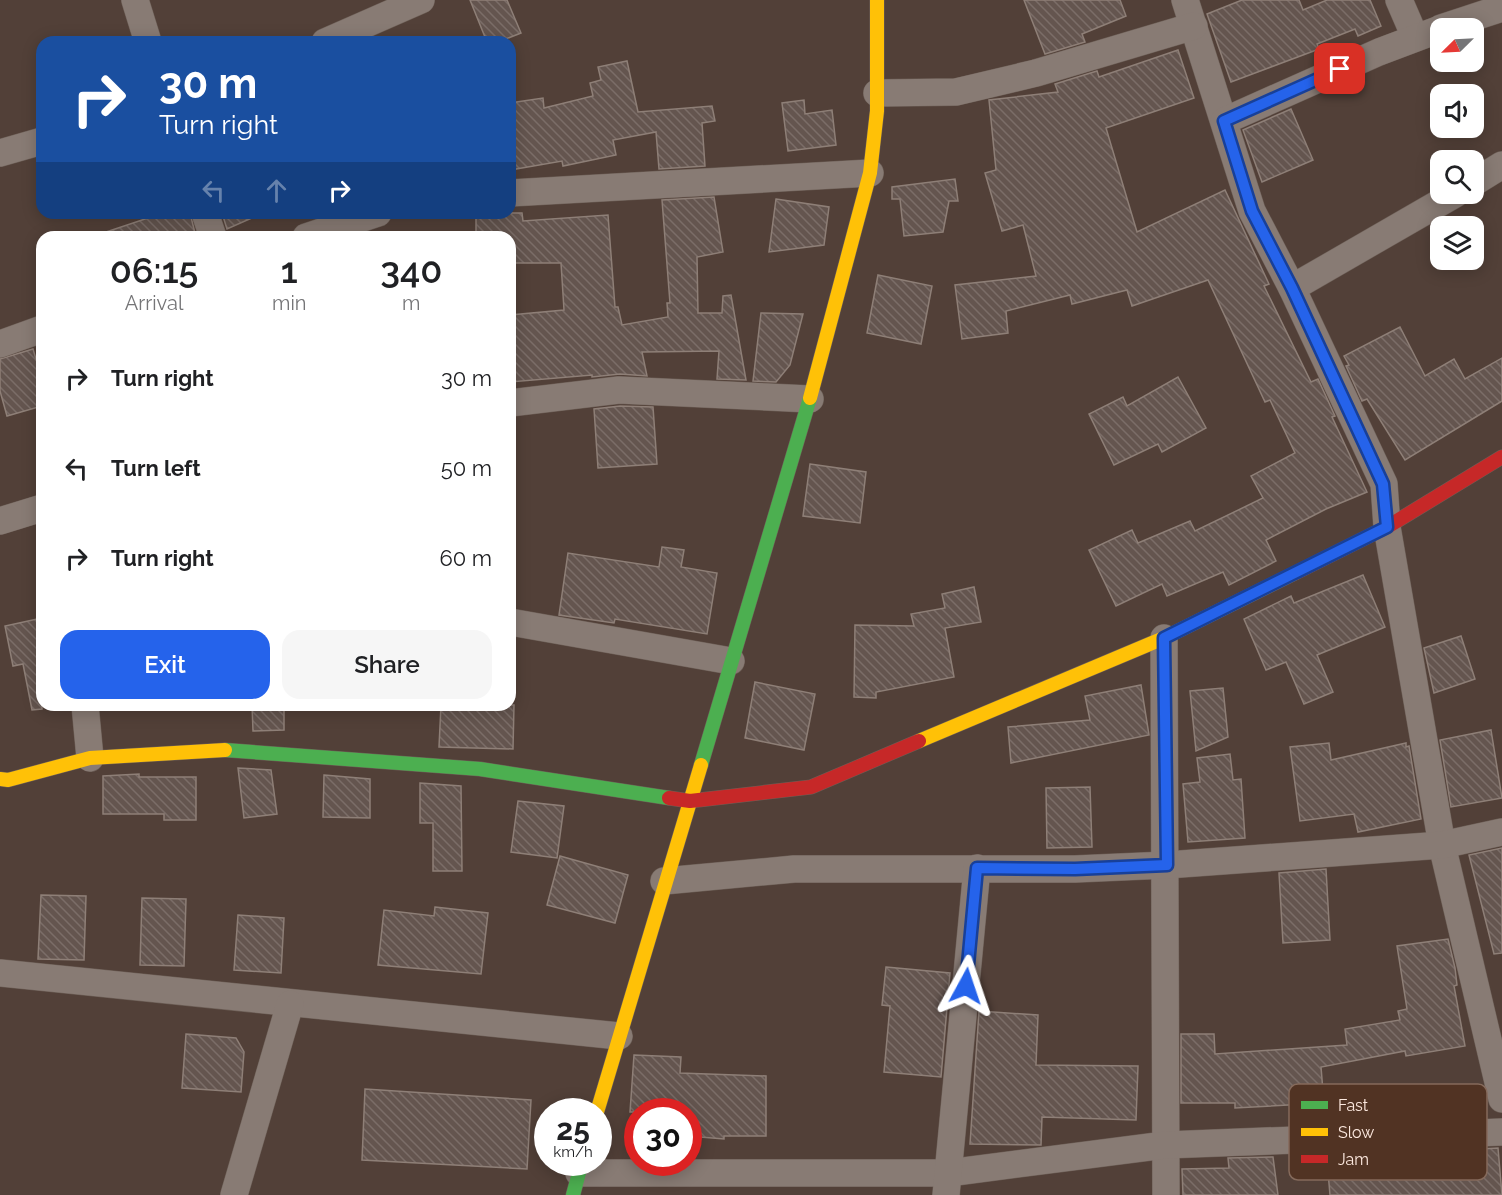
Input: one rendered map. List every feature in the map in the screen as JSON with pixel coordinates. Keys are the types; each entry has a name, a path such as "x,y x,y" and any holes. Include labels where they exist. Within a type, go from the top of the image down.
{"street":[{"path":"135,0 146,36"},
{"path":"339,36 421,0"},
{"path":"601,1098 664,881 810,399 870,173 877,93 877,0"},
{"path":"1185,0 1252,211 1292,288 1383,484 1387,527 1442,845 1502,1099"},
{"path":"1399,0 1415,38"},
{"path":"1473,18 1502,8"},
{"path":"877,93 956,92 1036,73 1194,26"},
{"path":"1224,121 1430,33"},
{"path":"0,153 36,143"},
{"path":"1484,176 1502,165"},
{"path":"516,193 870,173"},
{"path":"1292,288 1438,204"},
{"path":"324,231 360,219"},
{"path":"0,344 36,331"},
{"path":"516,402 619,390 810,399"},
{"path":"0,779 8,780 90,758 240,749 480,769 690,801 811,787 1164,638 1387,527 1502,457"},
{"path":"0,520 36,510"},
{"path":"516,623 731,661"},
{"path":"1164,638 1167,865 1166,1195"},
{"path":"86,711 90,758"},
{"path":"664,881 794,868 1075,869 1167,865 1442,845 1502,832"},
{"path":"947,1184 977,868"},
{"path":"0,974 619,1036"},
{"path":"234,1195 290,1004"},
{"path":"1487,1133 1502,1132"},
{"path":"578,1177 947,1184 1165,1144 1289,1140"}],"building":[{"path":"470,0 507,0 521,33 513,36 485,36"},
{"path":"1024,0 1120,0 1126,16 1082,34 1085,42 1045,54"},
{"path":"1242,0 1299,0 1303,10 1327,0 1370,0 1381,26 1358,36 1355,29 1317,44 1319,49 1231,82 1207,14"},
{"path":"1178,50 1194,98 1106,128 1137,232 1225,190 1269,284 1264,286 1311,382 1318,379 1335,416 1332,417 1367,492 1326,509 1266,540 1276,561 1229,585 1223,572 1167,596 1162,584 1116,606 1089,550 1132,530 1138,543 1190,521 1195,531 1263,498 1251,476 1295,453 1270,400 1265,402 1208,280 1132,306 1127,290 1072,304 1070,295 1006,311 1008,333 962,339 955,285 1036,276 1023,225 1002,231 985,173 996,170 989,100 1058,92 1055,84 1097,71 1099,77"},
{"path":"627,61 638,112 712,106 715,121 702,123 705,166 659,169 656,132 613,140 616,155 563,166 562,161 516,169 516,102 543,98 544,108 593,96 590,83 601,80 598,67"},
{"path":"804,100 805,114 832,110 836,145 788,151 782,103"},
{"path":"1291,109 1313,160 1262,182 1243,130"},
{"path":"955,179 958,201 949,201 943,232 904,236 900,199 892,199 892,187"},
{"path":"714,197 723,252 697,257 698,313 722,313 723,296 731,295 746,380 717,379 719,351 642,352 647,376 620,374 592,377 592,375 516,381 516,314 564,310 561,263 516,263 516,231 476,231 476,219 516,219 516,213 522,213 523,221 608,215 615,307 618,307 622,325 668,317 667,303 670,303 662,200"},
{"path":"776,199 829,207 824,245 769,252"},
{"path":"145,219 192,219 194,231 109,231"},
{"path":"224,219 250,219 227,229"},
{"path":"878,275 932,286 921,344 867,333"},
{"path":"761,313 803,314 790,365 776,382 753,381"},
{"path":"1400,327 1425,376 1454,359 1465,379 1502,358 1502,401 1405,460 1367,399 1362,401 1346,366 1349,365 1344,356"},
{"path":"33,349 36,359 36,408 7,416 0,391 0,359"},
{"path":"1178,377 1206,428 1162,452 1158,444 1114,465 1089,414 1123,397 1127,406"},
{"path":"620,406 653,407 657,464 598,468 594,409"},
{"path":"810,464 866,472 860,523 803,516"},
{"path":"662,547 684,550 681,567 717,573 707,634 615,619 614,623 559,615 568,553 659,567"},
{"path":"1363,575 1385,627 1317,655 1333,692 1304,704 1286,662 1266,670 1244,619 1291,596 1294,603"},
{"path":"974,587 981,622 945,628 954,677 876,692 876,698 854,697 855,625 914,626 911,614 945,608 942,594"},
{"path":"36,619 36,710 32,710 23,664 13,666 5,626"},
{"path":"1461,636 1475,679 1434,693 1424,648"},
{"path":"755,682 815,694 804,750 745,738"},
{"path":"1141,685 1149,735 1011,763 1008,727 1090,720 1085,696"},
{"path":"1223,688 1228,737 1196,751 1190,691"},
{"path":"252,711 284,711 284,730 253,731"},
{"path":"441,711 514,711 513,749 439,747"},
{"path":"1491,730 1502,798 1451,807 1440,740"},
{"path":"1329,743 1331,760 1406,743 1406,747 1409,746 1421,819 1358,832 1354,814 1300,821 1290,747"},
{"path":"1230,754 1233,780 1241,779 1245,838 1188,842 1183,784 1200,782 1197,758"},
{"path":"238,768 271,770 277,814 244,818"},
{"path":"139,774 139,777 196,777 196,820 164,820 164,814 103,814 103,776"},
{"path":"324,775 370,779 370,818 323,817"},
{"path":"420,783 461,786 462,871 433,871 433,823 420,823"},
{"path":"1090,787 1092,847 1047,848 1046,788"},
{"path":"518,801 564,806 557,858 511,852"},
{"path":"1502,848 1502,953 1494,954 1469,855"},
{"path":"560,856 628,875 615,923 547,905"},
{"path":"1326,869 1330,940 1283,943 1279,873"},
{"path":"41,895 86,896 84,960 38,959"},
{"path":"142,898 186,899 184,966 140,965"},
{"path":"435,907 488,913 481,974 378,965 384,910 434,916"},
{"path":"238,915 284,918 281,973 234,970"},
{"path":"1448,939 1455,968 1457,985 1454,986 1465,1046 1406,1056 1405,1051 1321,1067 1322,1084 1289,1084 1289,1105 1235,1108 1235,1103 1181,1103 1181,1034 1214,1034 1215,1054 1347,1045 1345,1029 1400,1020 1398,1011 1407,1009 1397,946"},
{"path":"886,967 950,973 941,1077 884,1072 890,1006 882,1005"},
{"path":"979,1011 1038,1015 1036,1065 1138,1066 1136,1120 1042,1117 1041,1145 970,1144"},
{"path":"186,1034 236,1038 244,1052 241,1092 182,1088"},
{"path":"634,1055 681,1057 680,1073 766,1076 766,1136 724,1136 724,1139 702,1137 702,1098 631,1098"},
{"path":"365,1089 531,1100 527,1169 362,1160"},
{"path":"1498,1148 1502,1195 1330,1195 1329,1180 1487,1180 1487,1149"},
{"path":"1273,1157 1278,1195 1183,1195 1182,1169 1229,1168 1228,1158"}],"traffic: fast":[{"path":"701,765 810,398"},
{"path":"225,750 480,769 669,798"},
{"path":"573,1195 578,1176"}],"traffic: slow":[{"path":"810,398 870,173 877,111 877,0"},
{"path":"919,741 1164,638 1295,573"},
{"path":"0,779 8,780 90,758 225,750"},
{"path":"601,1098 701,765"}],"traffic: jam":[{"path":"1295,573 1387,527 1502,457"},
{"path":"669,798 690,801 811,787 919,741"}],"route":[{"path":"966,986 977,868 1075,869 1167,865 1164,638 1387,527 1383,484 1292,288 1252,211 1224,121 1340,69"}]}
